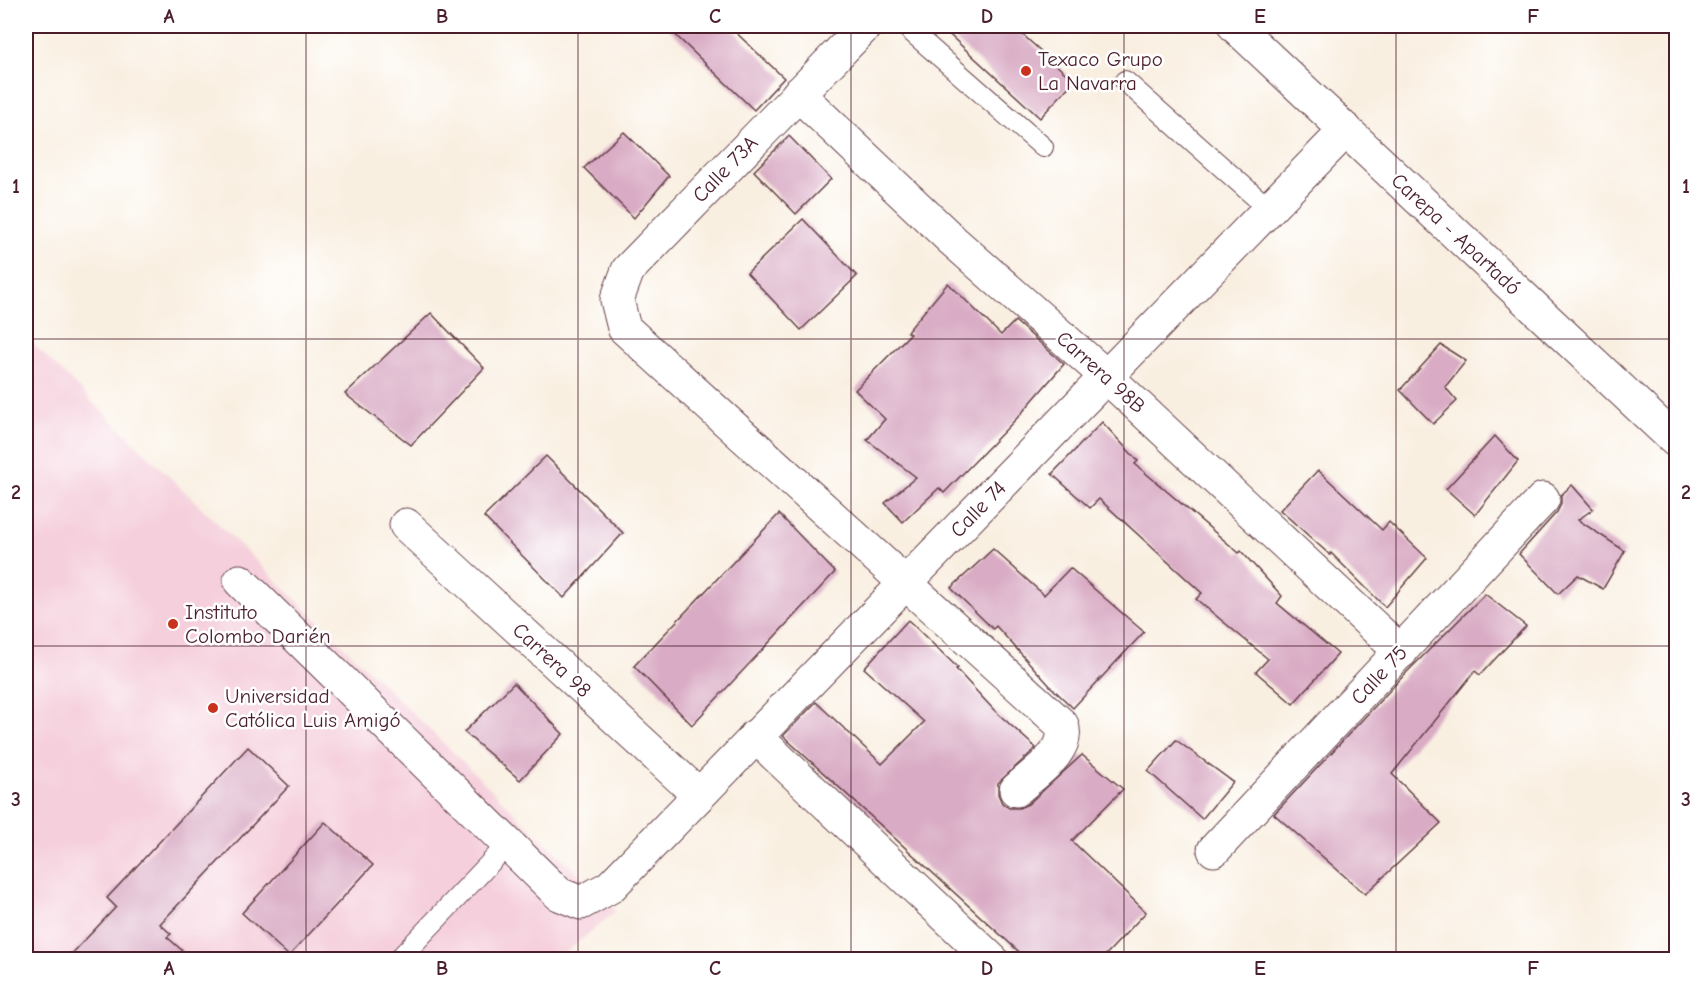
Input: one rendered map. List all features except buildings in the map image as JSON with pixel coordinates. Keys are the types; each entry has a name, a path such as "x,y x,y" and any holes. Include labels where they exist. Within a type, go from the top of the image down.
{"street":[{"name":"Calle 73A","path":"866,26 628,270 617,300 624,328 906,584"},
{"name":"Carepa - Apartadó","path":"1235,26 1677,441"},
{"name":"Carrera 98B","path":"798,94 952,240 1106,376 1401,652"},
{"name":"Calle 74","path":"508,844 559,894 581,903 610,887 1346,130"},
{"name":"Calle 75","path":"1214,850 1543,499"},
{"name":"Carrera 98","path":"405,525 699,795"},
{"path":"240,581 508,844"},
{"path":"906,584 1062,725 1065,736 1061,747 1016,790"},
{"path":"756,736 992,960"}],"lane":[{"path":"905,26 1043,147"},
{"path":"1125,81 1269,209"},
{"path":"398,960 508,844"}],"shaded area":[{"name":"Instituto Colombo Darién","path":"26,337 616,911 558,959 26,959"}],"place":[{"name":"Texaco Grupo La Navarra","path":"1026,71"},
{"name":"Instituto Colombo Darién","path":"173,624"},
{"name":"Universidad Católica Luis Amigó","path":"213,708"}]}
